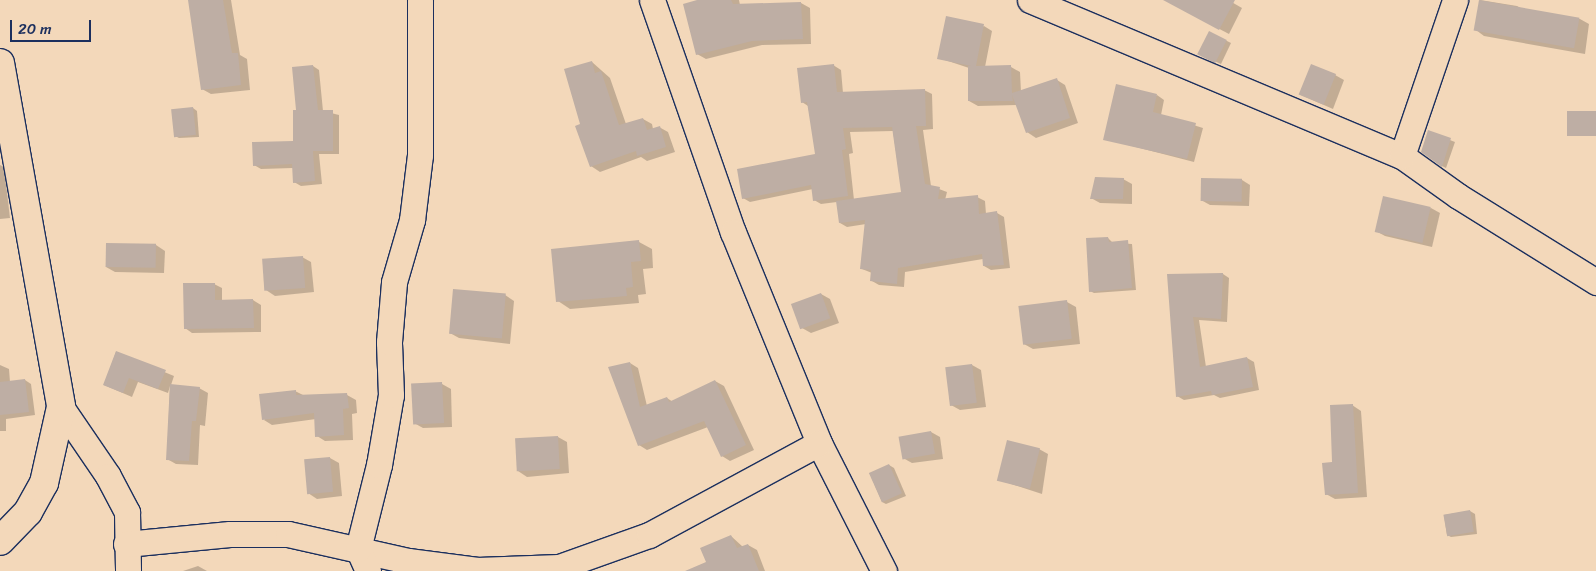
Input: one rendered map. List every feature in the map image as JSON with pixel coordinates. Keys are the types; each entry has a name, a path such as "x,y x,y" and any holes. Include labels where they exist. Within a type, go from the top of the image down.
{"street":[{"path":"363,560 391,395 389,342 394,282 412,220 420,155 420,0"},
{"path":"652,0 733,232 820,443 884,571"},
{"path":"1030,0 1402,156 1458,196 1596,282"},
{"path":"1402,156 1455,0"},
{"path":"0,63 61,408 44,483 28,512 0,541"},
{"path":"61,408 108,476 128,512 126,544 128,571"},
{"path":"126,544 230,534 288,534 363,560 408,561 477,570 559,567 649,535 820,443"}],"building":[{"path":"188,0 223,0 232,53 238,53 241,85 201,90"},
{"path":"697,0 731,0 733,4 801,2 803,39 752,41 696,55 683,4"},
{"path":"1163,0 1235,0 1219,30"},
{"path":"1479,0 1579,18 1574,48 1474,31"},
{"path":"946,16 984,24 976,66 1011,65 1012,93 1057,78 1070,118 1026,133 1012,95 1013,101 968,101 968,66 971,66 937,59"},
{"path":"1209,31 1227,40 1215,63 1197,54"},
{"path":"592,61 595,73 601,71 619,125 643,118 647,130 660,126 666,147 637,156 636,151 590,167 575,126 580,124 564,69"},
{"path":"834,64 837,92 925,89 926,126 916,126 925,184 940,187 938,199 978,195 979,214 997,211 1004,265 983,266 982,254 898,268 897,284 870,281 871,270 860,269 865,220 839,223 836,201 901,192 892,127 843,128 846,149 842,150 848,196 813,201 811,185 742,199 737,169 815,154 807,102 801,103 797,68"},
{"path":"1311,64 1336,74 1324,105 1299,95"},
{"path":"313,65 318,110 333,110 333,151 313,151 315,181 293,183 292,164 253,166 252,142 293,141 293,110 296,110 292,67"},
{"path":"1116,84 1157,94 1153,112 1196,123 1187,159 1103,140"},
{"path":"193,107 196,135 174,137 171,109"},
{"path":"1567,111 1596,111 1596,136 1567,136"},
{"path":"1428,130 1451,138 1442,167 1421,152"},
{"path":"1095,177 1124,178 1123,199 1090,199"},
{"path":"1201,178 1242,179 1242,202 1201,201"},
{"path":"1383,196 1431,207 1422,243 1375,232"},
{"path":"1108,237 1109,242 1128,240 1132,288 1089,292 1086,238"},
{"path":"639,240 641,261 631,262 633,287 626,288 627,296 556,302 551,249"},
{"path":"106,243 156,244 156,268 106,267"},
{"path":"303,256 305,288 264,291 262,259"},
{"path":"1223,273 1221,319 1193,317 1200,367 1247,357 1253,387 1212,395 1211,391 1176,397 1167,274"},
{"path":"183,283 215,283 215,300 253,299 254,328 184,329"},
{"path":"453,289 506,294 502,338 449,334"},
{"path":"821,293 830,318 800,329 791,304"},
{"path":"1067,300 1072,339 1023,345 1018,306"},
{"path":"116,351 166,370 158,389 129,378 123,393 103,385"},
{"path":"630,362 640,407 667,397 669,402 715,380 746,445 721,457 704,421 638,446 608,367"},
{"path":"972,364 977,403 950,406 945,367"},
{"path":"25,379 29,412 0,415 0,382"},
{"path":"442,382 444,423 413,425 411,384"},
{"path":"170,384 200,387 196,421 192,421 189,461 166,460"},
{"path":"296,390 296,395 347,393 349,408 343,409 344,435 315,437 314,413 262,420 259,394"},
{"path":"1353,404 1358,493 1325,495 1322,463 1332,462 1330,405"},
{"path":"931,431 935,454 902,459 899,437"},
{"path":"558,436 560,469 517,471 515,438"},
{"path":"1007,440 1040,448 1030,489 997,481"},
{"path":"330,457 333,492 307,494 304,459"},
{"path":"889,464 902,493 882,502 869,473"},
{"path":"1470,510 1474,532 1447,536 1443,515"},
{"path":"731,535 737,548 748,544 759,571 685,571 706,562 700,548"}]}
